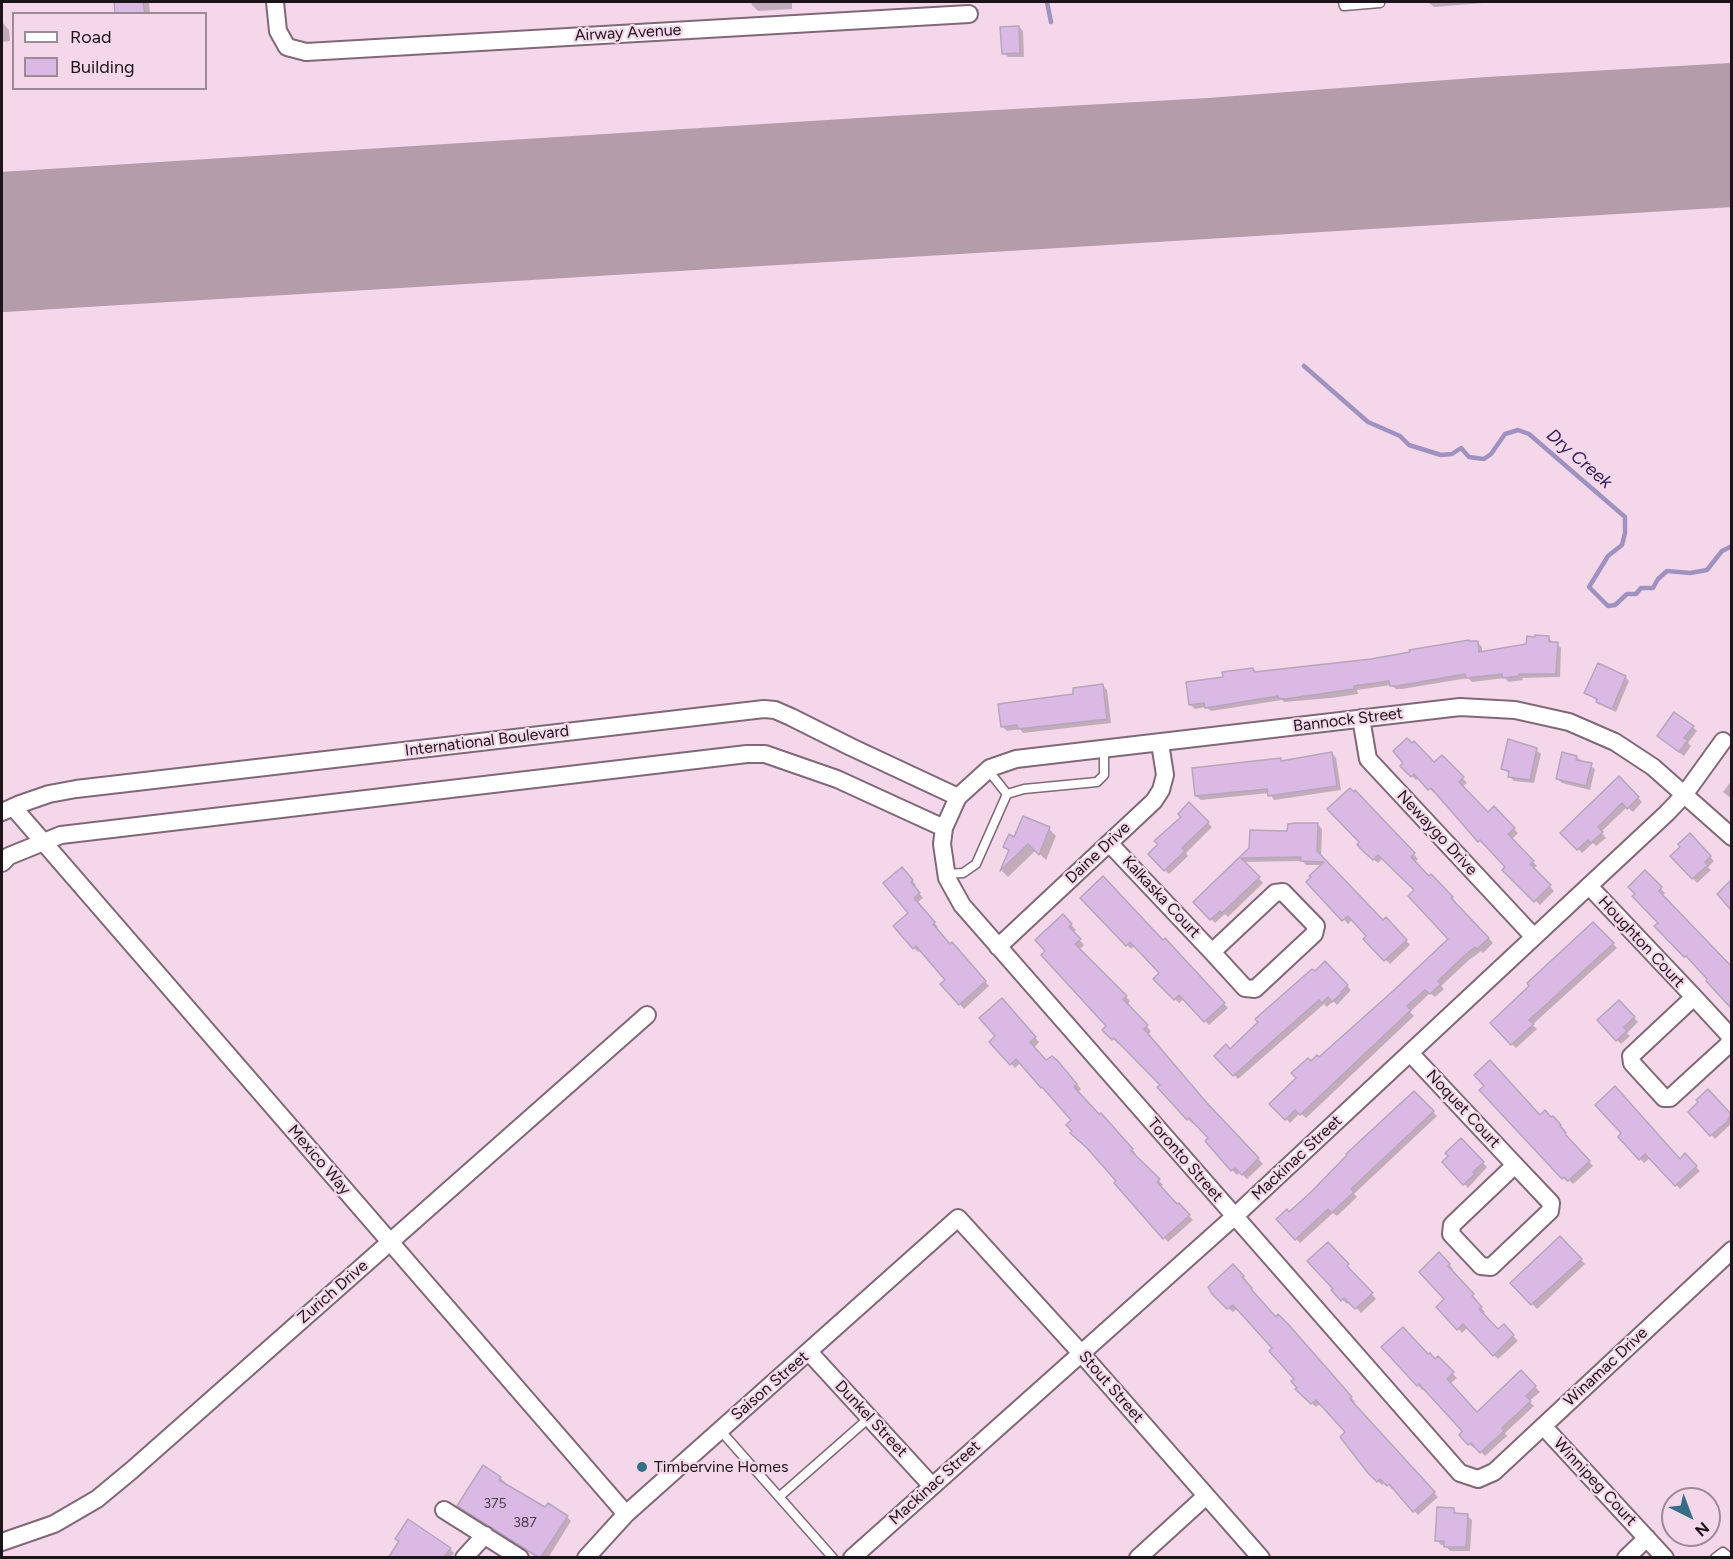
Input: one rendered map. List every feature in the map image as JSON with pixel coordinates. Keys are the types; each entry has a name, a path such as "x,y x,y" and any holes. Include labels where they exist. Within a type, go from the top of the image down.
{"street":[{"name":"Airway Avenue","path":"275,2 278,31 287,47 306,52 969,14"},
{"name":"Bannock Street","path":"947,821 958,796 988,770 1016,759 1460,707 1515,710 1569,722 1615,742 1653,767 1731,837"},
{"name":"International Boulevard","path":"7,810 49,794 76,789 764,709 775,710 791,717 958,796"},
{"name":"Newaygo Drive","path":"1361,718 1368,759 1534,937"},
{"name":"Mackinac Street","path":"852,1557 1235,1216 1589,886 1684,795 1723,741"},
{"name":"Daine Drive","path":"998,947 1154,801 1161,790 1165,776 1160,743"},
{"path":"2,862 9,856 61,835 747,754 765,754 947,821"},
{"name":"Mexico Way","path":"7,810 43,843 626,1514"},
{"name":"Toronto Street","path":"947,821 942,844 946,874 962,904 1460,1473 1478,1479"},
{"name":"Kalkaska Court","path":"1109,843 1245,988 1255,989 1314,934 1316,926 1283,892 1275,893 1212,952"},
{"name":"Houghton Court","path":"1589,886 1694,997 1730,1036 1729,1044 1670,1098 1664,1098 1632,1063 1631,1056 1694,997"},
{"name":"Zurich Drive","path":"2,1542 54,1524 97,1498 141,1462 646,1015"},
{"name":"Noquet Court","path":"1410,1053 1551,1203 1550,1211 1491,1266 1481,1266 1451,1234 1452,1225 1515,1165"},
{"name":"Stout Street","path":"958,1218 1080,1352 1260,1557"},
{"name":"Saison Street","path":"586,1557 626,1514 958,1218"},
{"name":"Winamac Drive","path":"1478,1479 1494,1472 1728,1259"},
{"name":"Dunkel Street","path":"809,1352 932,1486"},
{"name":"Winnipeg Court","path":"1543,1426 1665,1557"},
{"path":"1138,1557 1206,1496"},
{"path":"444,1510 520,1557"},
{"path":"464,1557 485,1536"},
{"name":"Winnipeg Court","path":"1626,1557 1647,1538"}],"lane":[{"path":"1343,2 1344,6 1380,3"},
{"path":"1006,794 1024,789 1097,782 1104,775 1104,750"},
{"path":"988,770 1006,794"},
{"path":"946,874 963,873 976,864 1006,794"},
{"path":"779,1497 869,1418"},
{"path":"720,1430 833,1557"},
{"path":"1715,1557 1723,1552 1730,1557"}],"building":[{"path":"114,2 143,2 145,12 115,12"},
{"path":"1019,26 1020,53 1002,54 1000,27"},
{"path":"1535,635 1549,636 1549,642 1558,642 1556,674 1519,674 1519,676 1503,678 1502,674 1466,678 1465,674 1397,686 1390,686 1389,681 1354,686 1354,689 1285,699 1278,698 1278,696 1205,708 1204,703 1189,705 1186,682 1223,677 1222,672 1253,668 1254,672 1371,659 1469,640 1478,641 1479,652 1526,644 1527,636 1535,637"},
{"path":"1598,663 1626,676 1612,709 1596,702 1597,699 1584,693"},
{"path":"1103,684 1107,719 1018,729 1017,725 1001,727 998,704 1073,694 1073,688"},
{"path":"1674,712 1694,726 1684,738 1688,740 1679,752 1657,736"},
{"path":"1407,738 1412,743 1414,741 1434,762 1442,755 1464,777 1459,782 1488,812 1494,806 1515,828 1508,834 1534,861 1530,864 1551,885 1534,902 1502,870 1505,867 1480,840 1478,842 1431,788 1428,790 1414,774 1411,777 1400,766 1403,763 1393,751"},
{"path":"1508,739 1537,748 1530,780 1508,777 1509,771 1501,769"},
{"path":"1332,752 1337,786 1268,796 1267,789 1195,796 1192,768 1281,758 1281,761"},
{"path":"1562,752 1577,756 1576,760 1592,763 1586,786 1556,779"},
{"path":"1619,776 1639,797 1627,809 1622,803 1598,827 1603,832 1591,843 1588,840 1577,850 1560,833"},
{"path":"1350,788 1354,792 1355,790 1415,853 1411,857 1429,876 1431,874 1435,878 1489,938 1477,949 1475,947 1464,956 1438,981 1441,984 1430,994 1425,990 1407,1006 1411,1010 1300,1115 1295,1110 1285,1120 1269,1104 1296,1078 1291,1073 1308,1058 1311,1061 1317,1055 1319,1057 1448,939 1408,896 1414,890 1378,855 1373,860 1366,854 1357,845 1359,842 1327,809"},
{"path":"1189,802 1209,822 1182,848 1185,851 1164,871 1148,854 1158,844 1154,841 1181,817 1178,814"},
{"path":"1023,816 1050,827 1039,855 1028,844 1000,871 1009,850 1003,847 1009,834 1014,837"},
{"path":"1318,823 1317,851 1383,920 1386,917 1407,940 1384,961 1363,939 1366,936 1348,916 1342,921 1306,882 1324,862 1300,861 1301,857 1241,858 1260,877 1222,913 1220,911 1210,920 1193,902 1249,848 1250,830 1287,831 1288,824"},
{"path":"1690,833 1711,856 1705,862 1708,865 1692,879 1670,856 1680,847 1678,844"},
{"path":"902,867 920,893 914,898 935,922 933,924 986,981 959,1005 940,984 945,980 916,946 913,949 893,926 908,913 883,883"},
{"path":"1645,870 1662,887 1659,891 1731,966 1731,1008 1686,956 1684,957 1654,926 1658,923 1632,896 1635,894 1628,887"},
{"path":"1103,876 1225,1003 1204,1022 1179,995 1174,1000 1153,979 1159,973 1130,942 1126,946 1080,898"},
{"path":"1731,880 1731,910 1717,894"},
{"path":"1063,914 1072,924 1069,927 1081,939 1075,944 1127,996 1123,999 1148,1025 1144,1029 1207,1103 1259,1158 1242,1175 1235,1168 1231,1171 1205,1141 1208,1138 1189,1118 1187,1120 1157,1087 1160,1085 1114,1038 1112,1040 1102,1030 1106,1026 1041,955 1045,951 1035,940"},
{"path":"1593,922 1614,943 1529,1020 1534,1024 1511,1045 1490,1023 1529,986 1527,983"},
{"path":"1325,961 1348,985 1342,993 1332,1002 1328,997 1322,1003 1319,1000 1233,1076 1214,1056 1226,1044 1230,1049 1258,1022 1255,1019 1312,969 1315,971"},
{"path":"1002,998 1036,1037 1030,1042 1046,1060 1052,1056 1057,1060 1077,1084 1074,1087 1099,1114 1101,1113 1133,1149 1131,1151 1160,1179 1157,1182 1190,1215 1163,1239 1114,1183 1116,1181 1087,1148 1070,1133 1072,1131 1066,1125 1071,1120 1042,1087 1016,1059 1010,1065 989,1042 995,1036 979,1018"},
{"path":"1619,1000 1635,1017 1624,1027 1627,1031 1616,1041 1597,1020"},
{"path":"1490,1060 1540,1115 1545,1110 1551,1117 1553,1116 1565,1134 1590,1161 1568,1181 1564,1177 1562,1179 1479,1090 1484,1086 1474,1075"},
{"path":"1615,1086 1680,1159 1685,1153 1697,1166 1675,1186 1645,1154 1639,1160 1618,1137 1621,1133 1595,1105"},
{"path":"1708,1089 1731,1114 1727,1122 1710,1136 1688,1112 1698,1102 1696,1100"},
{"path":"1414,1091 1434,1111 1351,1189 1354,1192 1331,1213 1328,1209 1295,1240 1276,1219 1287,1209 1289,1212 1311,1192 1346,1154"},
{"path":"1461,1138 1484,1162 1463,1185 1442,1162 1448,1156 1445,1153"},
{"path":"1560,1236 1582,1259 1531,1305 1510,1283"},
{"path":"1328,1242 1373,1293 1355,1309 1344,1298 1341,1301 1307,1261"},
{"path":"1439,1252 1450,1264 1448,1266 1474,1294 1472,1296 1482,1307 1479,1309 1498,1329 1504,1324 1514,1335 1493,1356 1463,1324 1457,1330 1436,1307 1444,1299 1419,1272"},
{"path":"1233,1264 1244,1276 1242,1277 1251,1289 1276,1317 1278,1314 1289,1325 1352,1397 1350,1399 1435,1492 1413,1512 1389,1484 1387,1486 1380,1479 1377,1482 1368,1473 1340,1437 1345,1432 1316,1400 1311,1404 1295,1389 1297,1388 1291,1381 1294,1379 1269,1351 1272,1348 1233,1305 1227,1309 1212,1294 1208,1287"},
{"path":"1403,1327 1428,1354 1430,1353 1435,1359 1438,1356 1454,1372 1447,1379 1477,1412 1521,1370 1536,1386 1526,1396 1531,1401 1480,1453 1471,1443 1468,1445 1459,1435 1462,1431 1381,1347"},
{"path":"483,1465 501,1477 499,1480 545,1507 548,1503 568,1516 541,1557 457,1506"},
{"path":"1437,1507 1454,1508 1454,1513 1468,1514 1466,1547 1444,1547 1444,1541 1435,1541"},
{"path":"408,1519 451,1548 444,1557 389,1557 399,1541 395,1539"}],"waterway":[{"name":"Dry Creek","path":"1047,2 1051,22"},
{"name":"Dry Creek","path":"1304,366 1368,422 1400,436 1409,445 1441,455 1452,454 1461,448 1469,457 1484,459 1491,454 1505,434 1518,430 1529,434 1625,517 1622,545 1608,556 1589,587 1608,606 1615,605 1627,594 1636,594 1641,588 1653,588 1658,579 1667,571 1690,573 1707,570 1722,551 1732,546"}],"taxiway":[{"path":"2,194 1209,120 1488,99 1732,85"}],"runway":[{"path":"2,259 1732,154"}],"place":[{"name":"Timbervine Homes","path":"642,1467"}]}
